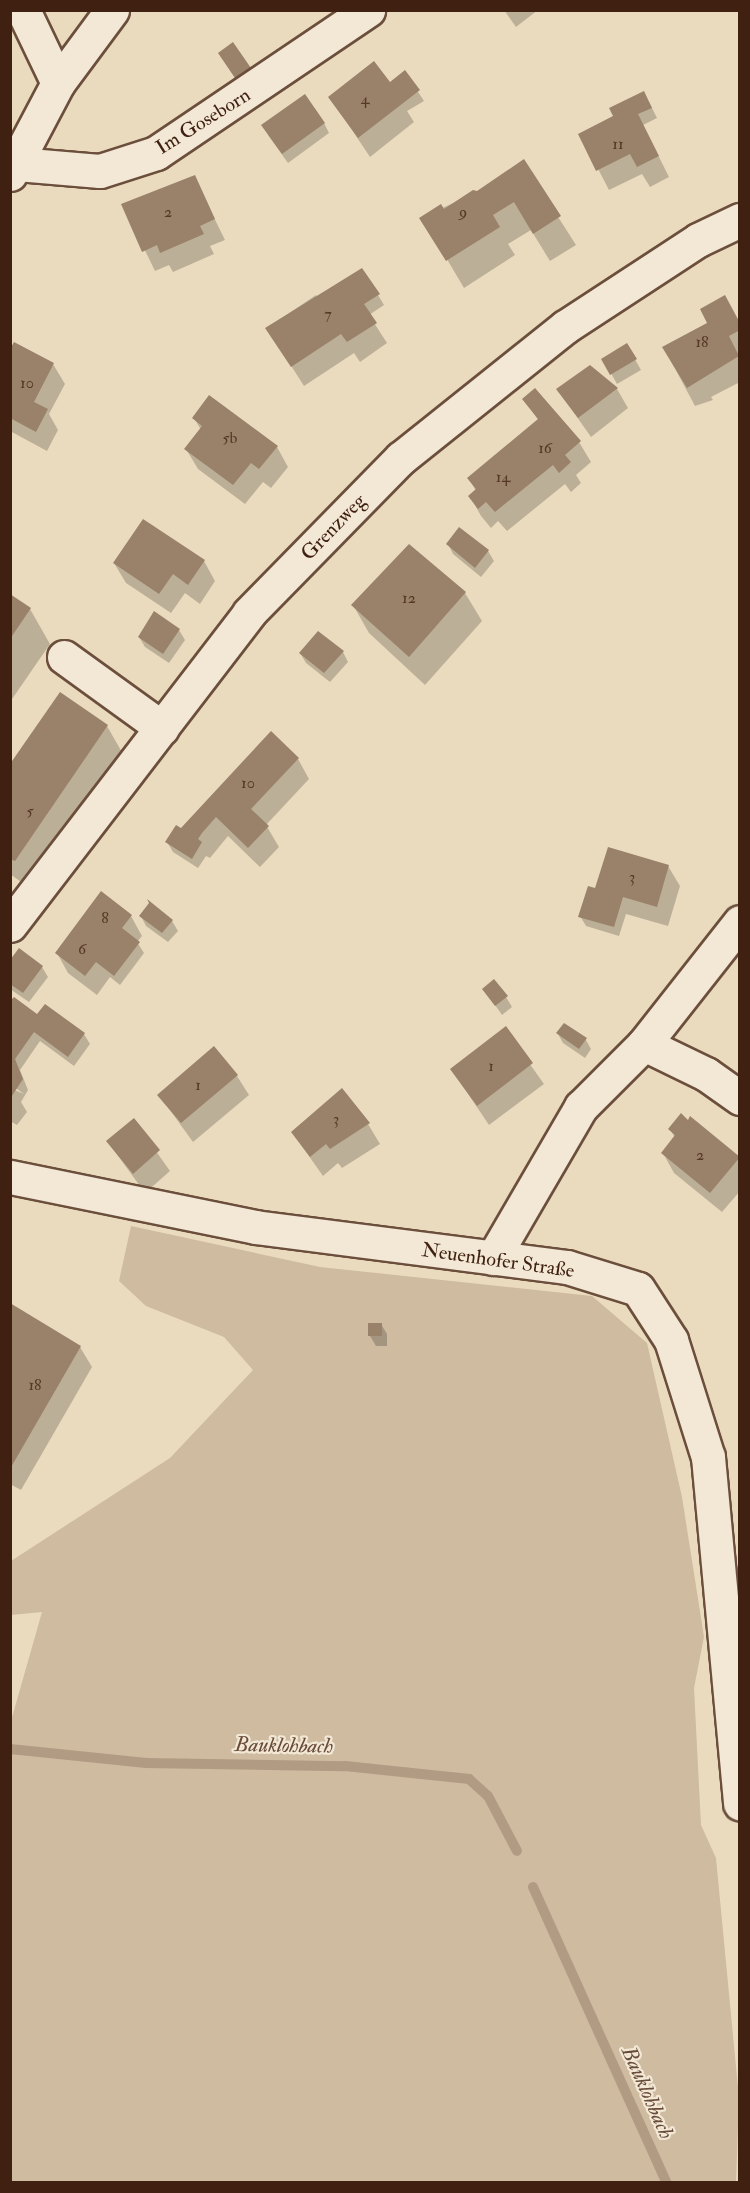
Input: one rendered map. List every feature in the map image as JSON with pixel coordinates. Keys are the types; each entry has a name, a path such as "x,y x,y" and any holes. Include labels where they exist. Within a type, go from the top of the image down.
{"street":[{"path":"23,10 58,83"},
{"path":"14,169 58,83 112,10"},
{"name":"Im Goseborn","path":"14,169 100,171 156,153 368,10"},
{"name":"Grenzweg","path":"10,925 249,613 400,458 565,327 698,240 740,220"},
{"path":"64,657 162,728"},
{"path":"493,1257 581,1107 645,1044 740,921"},
{"path":"645,1044 706,1074 740,1098"},
{"name":"Neuenhofer Straße","path":"10,1177 255,1227 567,1267 639,1289 671,1340 708,1457 740,1804"}],"shaded area":[{"path":"131,1226 320,1267 592,1296 647,1343 682,1497 704,1637 694,1688 701,1825 716,1858 739,2098 736,2182 11,2182 11,1721 42,1612 11,1615 11,1561 170,1458 253,1370 224,1337 146,1306 119,1281"}],"building":[{"path":"233,42 253,71 237,81 218,53"},
{"path":"374,61 390,82 405,70 420,90 358,138 328,97"},
{"path":"644,91 652,108 638,114 659,156 637,167 630,154 596,171 578,134 613,116 609,108"},
{"path":"305,94 325,123 282,154 261,125"},
{"path":"524,159 561,216 533,234 514,202 493,215 500,227 446,261 419,218 441,204 444,209 473,190 477,191"},
{"path":"195,175 215,219 200,226 204,234 160,253 157,245 142,252 121,204"},
{"path":"362,268 380,294 364,304 377,323 347,342 341,334 291,367 265,328"},
{"path":"725,295 740,323 740,330 729,336 739,356 687,388 662,347 707,323 700,309"},
{"path":"14,342 54,363 34,402 48,409 36,432 10,418 10,349"},
{"path":"627,343 637,359 610,375 601,359"},
{"path":"590,365 618,388 578,418 556,389"},
{"path":"535,388 581,441 565,455 571,462 559,473 553,465 495,512 486,502 478,509 468,496 476,489 467,478 538,419 522,399"},
{"path":"209,395 278,446 259,469 251,463 233,485 184,449 202,426 192,418"},
{"path":"143,519 205,560 188,585 173,574 159,594 113,563"},
{"path":"459,527 489,550 475,568 446,544"},
{"path":"409,544 466,592 409,657 351,605"},
{"path":"10,594 31,608 10,639"},
{"path":"154,611 180,629 163,654 138,637"},
{"path":"318,631 344,651 324,673 299,653"},
{"path":"60,692 108,725 15,861 10,859 10,764"},
{"path":"271,731 299,758 251,809 269,826 248,848 216,817 198,839 202,842 192,859 165,842 176,825 181,828"},
{"path":"608,847 669,865 657,907 623,897 614,927 578,917 588,886 595,888"},
{"path":"101,891 132,915 122,928 140,942 114,976 96,962 85,976 55,953"},
{"path":"147,899 173,920 162,933 139,916 149,903"},
{"path":"19,948 43,966 23,993 10,984 10,960"},
{"path":"494,979 508,996 495,1006 482,989"},
{"path":"14,997 37,1014 45,1004 85,1033 68,1057 34,1032 15,1059 23,1079 10,1099 10,1001"},
{"path":"564,1023 587,1038 579,1049 556,1033"},
{"path":"506,1026 533,1063 477,1106 450,1069"},
{"path":"214,1046 238,1075 181,1123 157,1095"},
{"path":"342,1088 370,1123 330,1149 326,1144 310,1157 291,1132"},
{"path":"681,1113 688,1120 690,1116 740,1157 710,1193 661,1153 675,1135 668,1129"},
{"path":"134,1118 160,1150 133,1174 106,1141"},
{"path":"10,1303 81,1346 10,1469"},
{"path":"368,1323 382,1323 382,1336 368,1336"}],"waterway":[{"name":"Bauklohbach","path":"10,1749 146,1763 345,1766 469,1779 488,1796 517,1851"},
{"name":"Bauklohbach","path":"533,1887 666,2182"}]}
